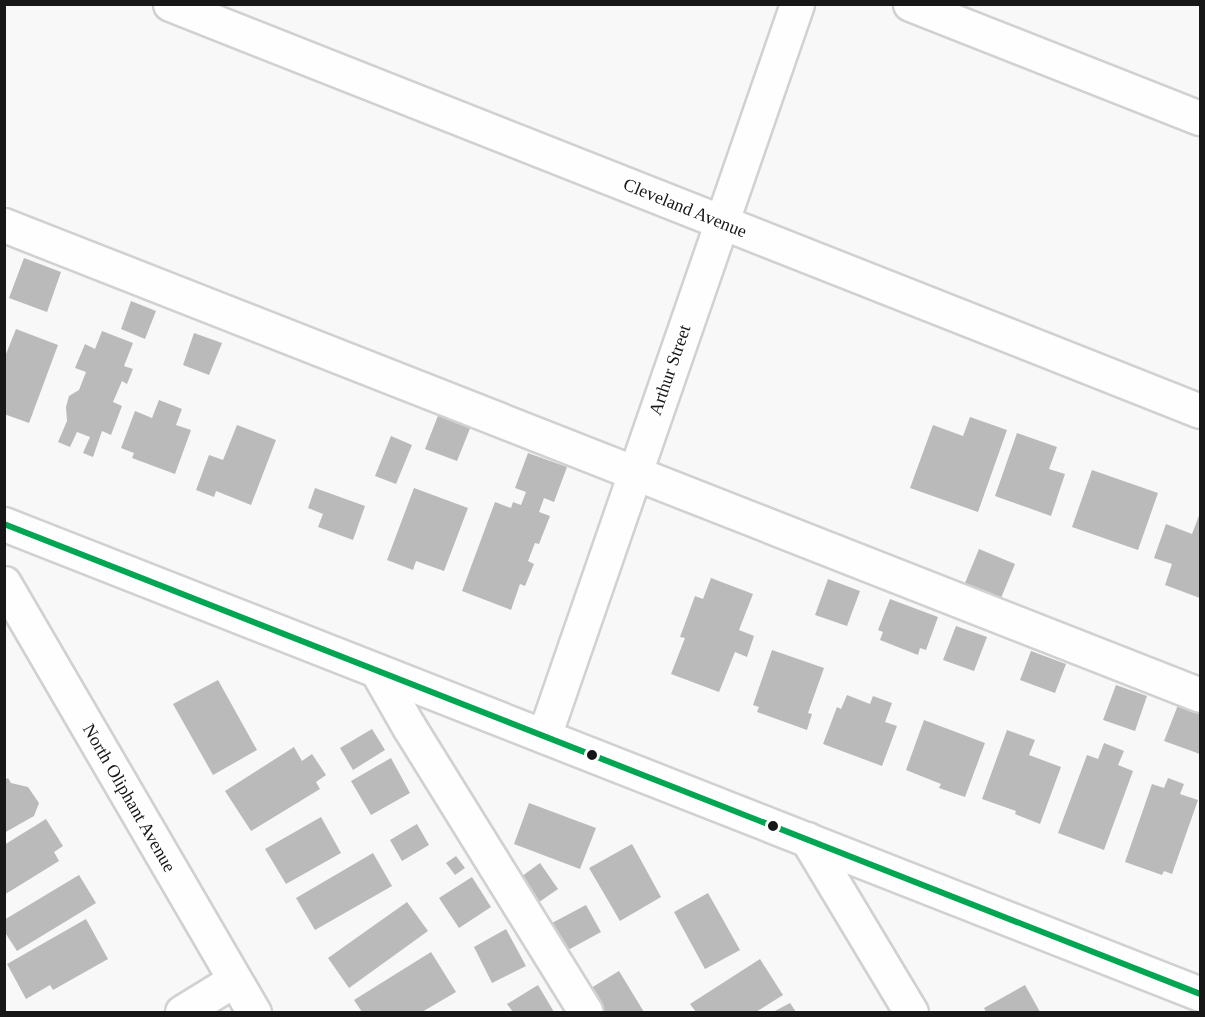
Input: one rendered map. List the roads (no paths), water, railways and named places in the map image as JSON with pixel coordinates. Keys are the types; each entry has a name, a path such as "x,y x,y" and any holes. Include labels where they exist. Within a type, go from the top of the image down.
{"street":[{"name":"Cleveland Avenue","path":"170,4 1200,411"},
{"name":"Arthur Street","path":"544,736 797,4"},
{"path":"910,4 1200,118"},
{"path":"4,225 1200,695"},
{"path":"4,524 1200,994"},
{"name":"North Oliphant Avenue","path":"4,583 254,1012"},
{"path":"377,670 409,728 586,1012"},
{"path":"807,839 911,1012"},
{"path":"182,1012 234,980"}]}
